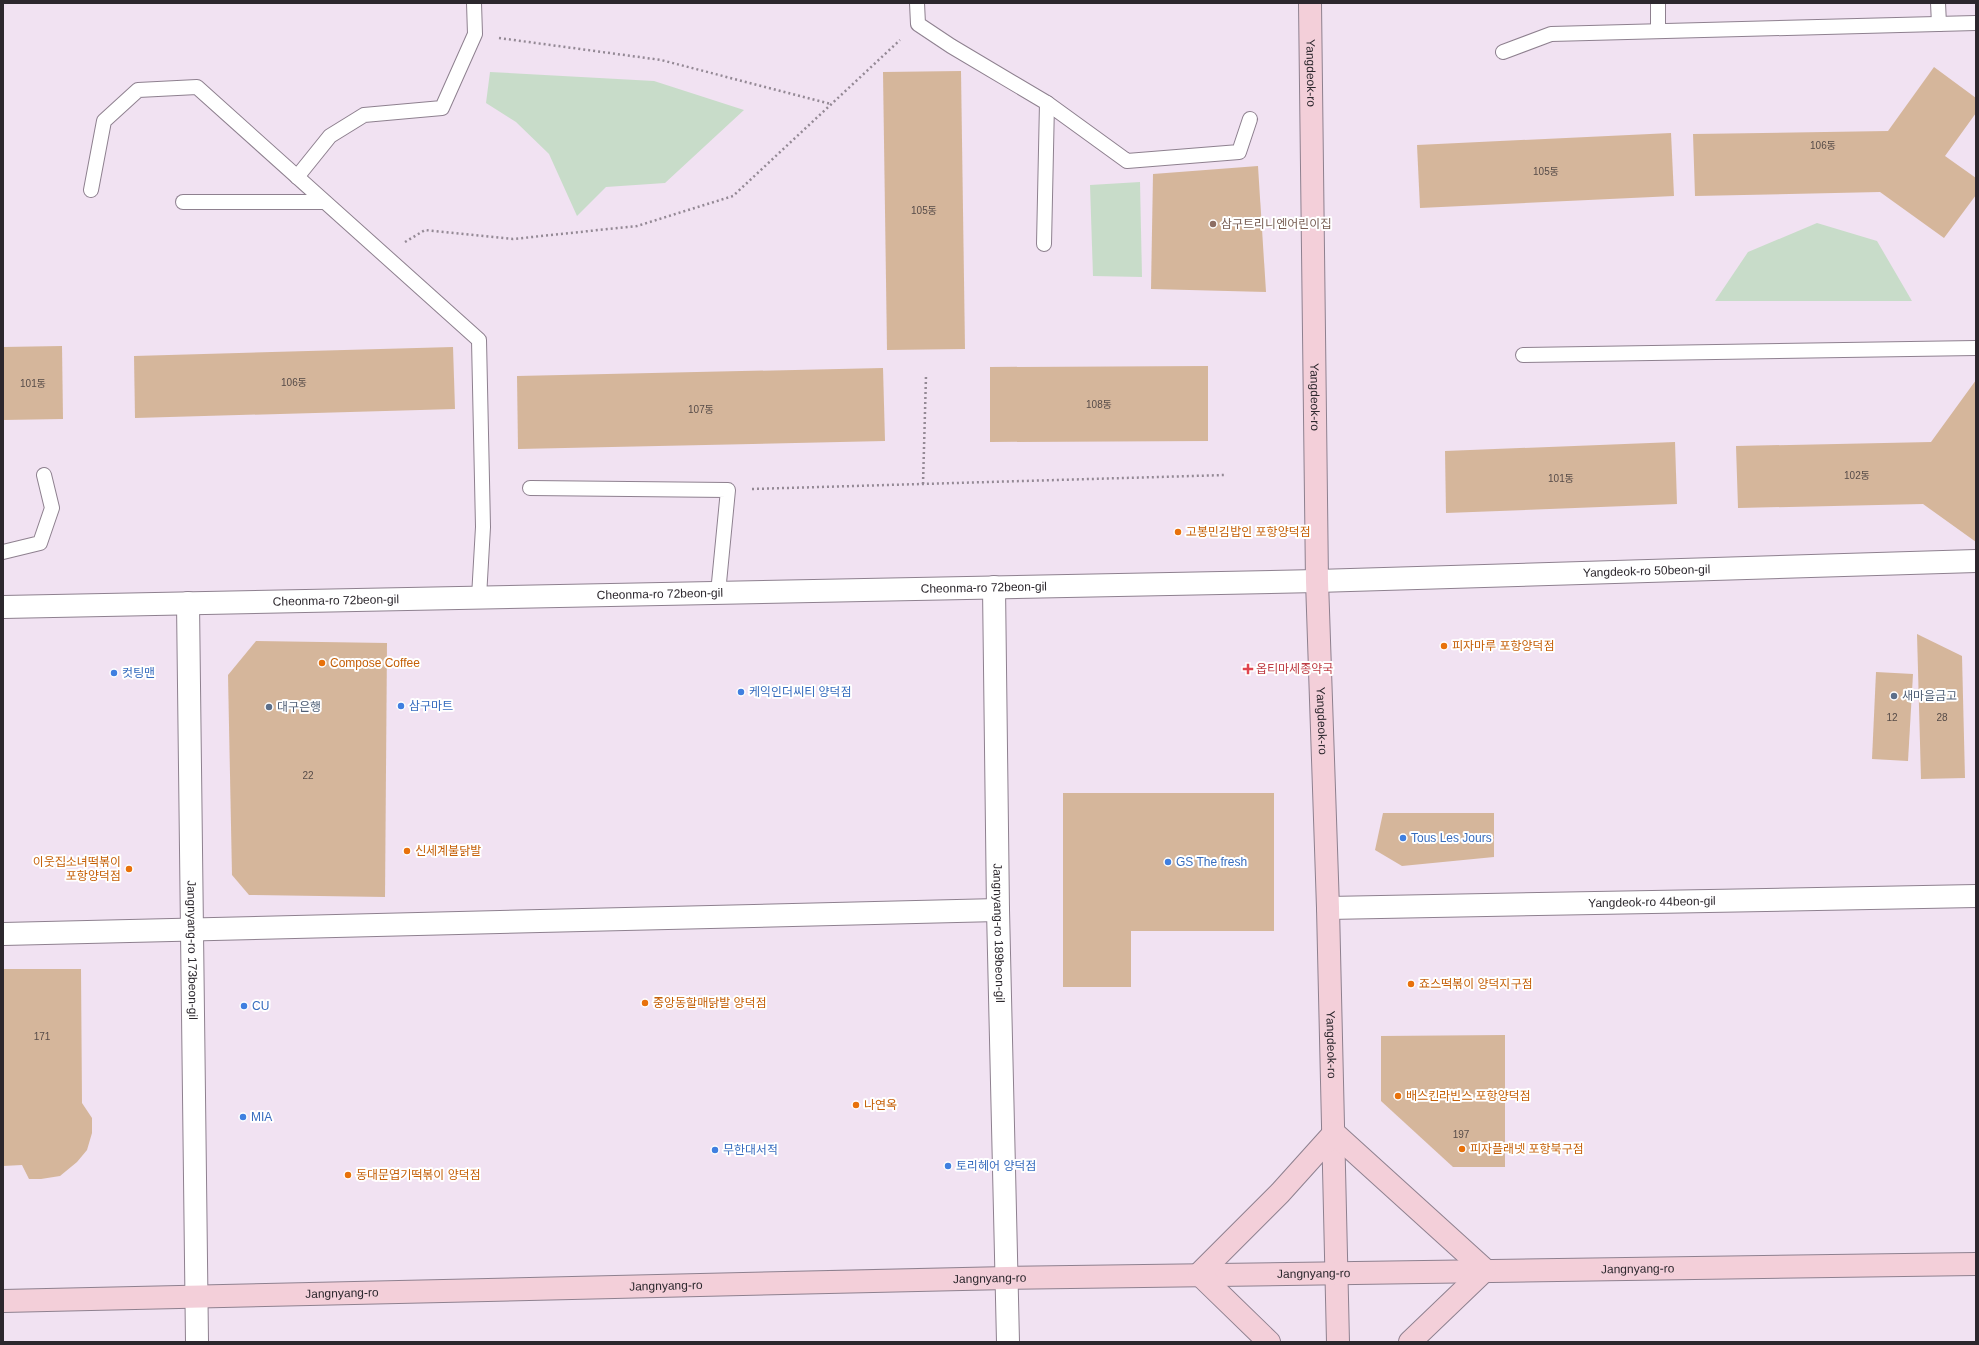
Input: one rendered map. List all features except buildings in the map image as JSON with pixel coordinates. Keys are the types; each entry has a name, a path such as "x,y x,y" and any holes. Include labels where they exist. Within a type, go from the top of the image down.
{"street":[{"name":"Yangdeok-ro","path":"1310,3 1317,581 1328,908 1338,1342"},
{"name":"Yangdeok-ro 50beon-gil","path":"1317,581 1976,561"},
{"name":"Cheonma-ro 72beon-gil","path":"3,607 1317,581"},
{"name":"Jangnyang-ro 189beon-gil","path":"994,587 998,910 1008,1342"},
{"name":"Jangnyang-ro 173beon-gil","path":"188,603 196,1296 198,1342"},
{"name":"Yangdeok-ro 44beon-gil","path":"1328,908 1976,896"},
{"path":"3,934 998,910"},
{"path":"1269,1342 1200,1274 1280,1192 1334,1133 1485,1270 1410,1342"},
{"name":"Jangnyang-ro","path":"3,1300 1200,1274 1976,1264"}],"lane":[{"path":"297,177 330,136 364,115 442,108 475,34 474,3"},
{"path":"917,3 918,24 951,46 1047,103 1127,162 1239,152 1250,119"},
{"path":"1658,3 1658,32"},
{"path":"1938,3 1939,24"},
{"path":"1502,52 1551,34 1976,23"},
{"path":"91,190 104,120 138,90 197,87 479,340 483,527 479,597"},
{"path":"1044,244 1047,103"},
{"path":"183,202 324,202"},
{"path":"1523,354 1976,348"},
{"path":"3,552 40,543 52,508 44,475"},
{"path":"530,488 728,490 718,593"}],"path":[{"path":"384,254 425,230 513,240 637,226 733,196 918,24"},
{"path":"475,34 661,60 832,104"},
{"path":"923,484 926,376"},
{"path":"728,490 1226,475"}],"green space":[{"path":"490,72 654,81 744,110 665,183 606,187 577,216 549,154 516,122 486,103"},
{"path":"1140,182 1142,277 1093,276 1090,185"},
{"path":"1817,223 1877,241 1912,301 1715,301 1748,252"}],"place":[{"name":"삼구트리니엔어린이집","path":"1213,224"},
{"name":"고봉민김밥인 포항양덕점","path":"1178,532"},
{"name":"피자마루 포항양덕점","path":"1444,646"},
{"name":"Compose Coffee","path":"322,663"},
{"name":"옵티마세종약국","path":"1248,669"},
{"name":"컷팅맨","path":"114,673"},
{"name":"케익인더씨티 양덕점","path":"741,692"},
{"name":"새마을금고","path":"1894,696"},
{"name":"삼구마트","path":"401,706"},
{"name":"대구은행","path":"269,707"},
{"name":"Tous Les Jours","path":"1403,838"},
{"name":"신세계불닭발","path":"407,851"},
{"name":"GS The fresh","path":"1168,862"},
{"name":"이웃집소녀떡볶이 포항양덕점","path":"129,869"},
{"name":"죠스떡볶이 양덕지구점","path":"1411,984"},
{"name":"중앙동할매닭발 양덕점","path":"645,1003"},
{"name":"CU","path":"244,1006"},
{"name":"배스킨라빈스 포항양덕점","path":"1398,1096"},
{"name":"나연옥","path":"856,1105"},
{"name":"MIA","path":"243,1117"},
{"name":"피자플래넷 포항북구점","path":"1462,1149"},
{"name":"무한대서적","path":"715,1150"},
{"name":"토리헤어 양덕점","path":"948,1166"},
{"name":"동대문엽기떡볶이 양덕점","path":"348,1175"}]}
